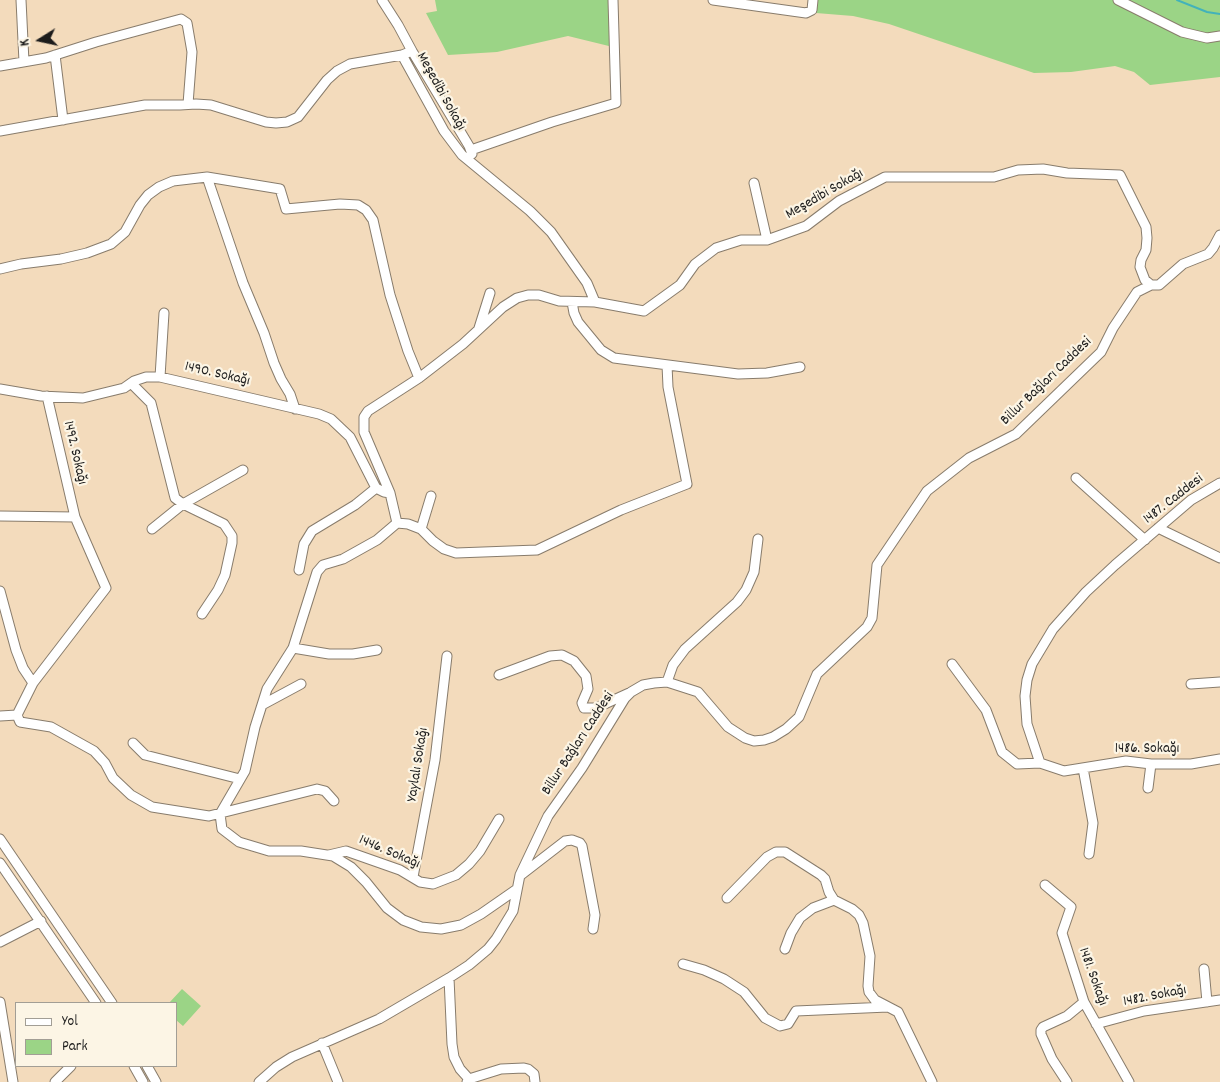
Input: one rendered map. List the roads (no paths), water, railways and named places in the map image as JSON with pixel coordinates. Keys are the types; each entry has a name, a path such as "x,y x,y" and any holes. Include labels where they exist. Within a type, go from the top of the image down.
{"street":[{"path":"21,0 24,62"},
{"name":"Meşedibi Sokağı","path":"382,0 412,51 402,55 453,144 472,164 530,211 551,232 587,283 595,302 644,311 680,285 695,264 716,248 741,240 767,240 806,226 839,201 885,177 994,177 1018,170 1043,169 1067,173 1120,175 1146,227 1146,250 1140,267 1145,280 1151,285"},
{"path":"471,150 552,122 616,103 613,0"},
{"path":"713,0 806,13 812,10 813,0"},
{"path":"1118,0 1182,32 1207,38 1220,36"},
{"path":"0,66 55,55 105,39 183,20 187,23 192,52 188,104"},
{"path":"412,51 471,150 472,164"},
{"path":"55,55 63,120"},
{"path":"0,131 145,105 211,105 266,122 287,122 298,117 327,80 337,71 350,64 402,55"},
{"path":"207,177 243,283 281,380 290,394 295,409"},
{"path":"0,269 70,257 111,244 125,232 140,205 148,195 173,180 207,177 280,189 286,209 340,204 358,205 369,213 373,220 390,295 408,351 420,378"},
{"path":"754,183 767,240"},
{"name":"Billur Bağları Caddesi","path":"259,1082 276,1067 292,1057 379,1019 449,978 480,957 496,939 513,911 520,875 548,816 582,768 624,698 632,692 643,685 667,682 698,692 728,727 744,738 754,741 774,737 786,729 799,716 816,674 867,627 872,618 877,565 927,491 969,458 1016,434 1102,352 1113,328 1132,298 1143,287 1159,285 1183,264 1208,254 1214,248 1220,235"},
{"path":"479,329 490,293"},
{"path":"397,523 390,493 364,432 364,418 368,411 420,378 463,344 503,307 517,298 539,295 559,301 595,302"},
{"path":"572,302 574,314 578,322 607,355 617,359 748,374 767,373 800,367"},
{"path":"160,377 164,313"},
{"path":"517,889 481,914 461,925 441,929 421,927 403,920 387,908 352,867 328,856 301,851 269,851 238,842 222,829 220,814 245,770 255,728 268,688 293,648 317,572 320,568 328,563 344,560 358,552 378,540 397,523 408,524 421,529 444,549 456,553 538,550 621,510 687,484 668,387 667,364"},
{"name":"1490. Sokağı","path":"0,389 47,396 83,398 124,388 146,377 160,377 319,414 341,427 350,437 358,449 376,488"},
{"path":"131,383 151,403 175,498 182,504 224,524 230,533 232,540 223,580 202,614"},
{"name":"1492. Sokağı","path":"33,683 106,588 75,517 47,396"},
{"path":"152,529 182,504 242,470"},
{"path":"1076,478 1145,540"},
{"name":"1487. Caddesi","path":"1040,763 1029,734 1025,715 1026,688 1032,664 1053,629 1114,565 1191,500 1220,483"},
{"path":"299,570 304,544 312,531 355,505 376,488 390,493"},
{"path":"421,529 431,496"},
{"path":"0,516 75,517"},
{"path":"1158,528 1220,558"},
{"path":"667,682 673,665 685,649 737,602 746,590 754,572 758,539"},
{"path":"0,591 16,650 23,668 33,683 17,715 20,722 51,727 94,751 105,763 113,778 131,795 152,807 209,816 313,789 325,791 334,801"},
{"path":"293,648 329,654 353,654 377,650"},
{"path":"499,675 550,656 562,655 574,661 586,676 588,689 582,703 584,708 596,708 632,692"},
{"name":"Yaylalı Sokağı","path":"413,877 435,760 447,656"},
{"name":"1486. Sokağı","path":"952,664 986,710 1002,752 1017,764 1040,763 1064,771 1126,761 1151,764 1191,764 1220,759"},
{"path":"1191,684 1220,682"},
{"path":"262,705 301,684"},
{"path":"0,716 17,715"},
{"path":"133,743 145,755 240,779"},
{"path":"1148,788 1151,764"},
{"path":"1083,768 1093,823 1089,854"},
{"name":"1446. Sokağı","path":"328,856 346,850 400,870 420,882 433,884 456,875 469,864 475,858 499,819"},
{"path":"0,839 111,1002"},
{"path":"520,875 565,841 572,840 580,843 595,915 593,929"},
{"path":"727,898 767,857 780,851 785,852 821,875 834,900 852,908 859,915 863,923 870,956 869,992 875,1000 898,1012 932,1082"},
{"path":"0,863 95,1002"},
{"name":"1481. Sokağı","path":"1045,885 1071,907 1062,933 1084,1002 1129,1082"},
{"path":"786,949 791,933 800,918 813,908 834,900"},
{"path":"0,942 41,921"},
{"path":"683,964 704,970 724,979 744,992 765,1018 780,1026 788,1024 796,1011 888,1007"},
{"path":"1204,969 1207,1002"},
{"path":"449,978 454,1057 468,1080 501,1069 524,1068 534,1074 535,1082"},
{"name":"1482. Sokağı","path":"1096,1024 1144,1011 1220,1000"},
{"path":"0,1002 13,1082"},
{"path":"1067,1082 1052,1059 1041,1030 1044,1026 1067,1016 1084,1002"},
{"path":"322,1043 338,1082"},
{"path":"55,1082 70,1067"},
{"path":"135,1067 143,1082"},
{"path":"148,1067 156,1082"}],"waterway":[{"path":"1177,0 1207,12 1220,14"}]}
